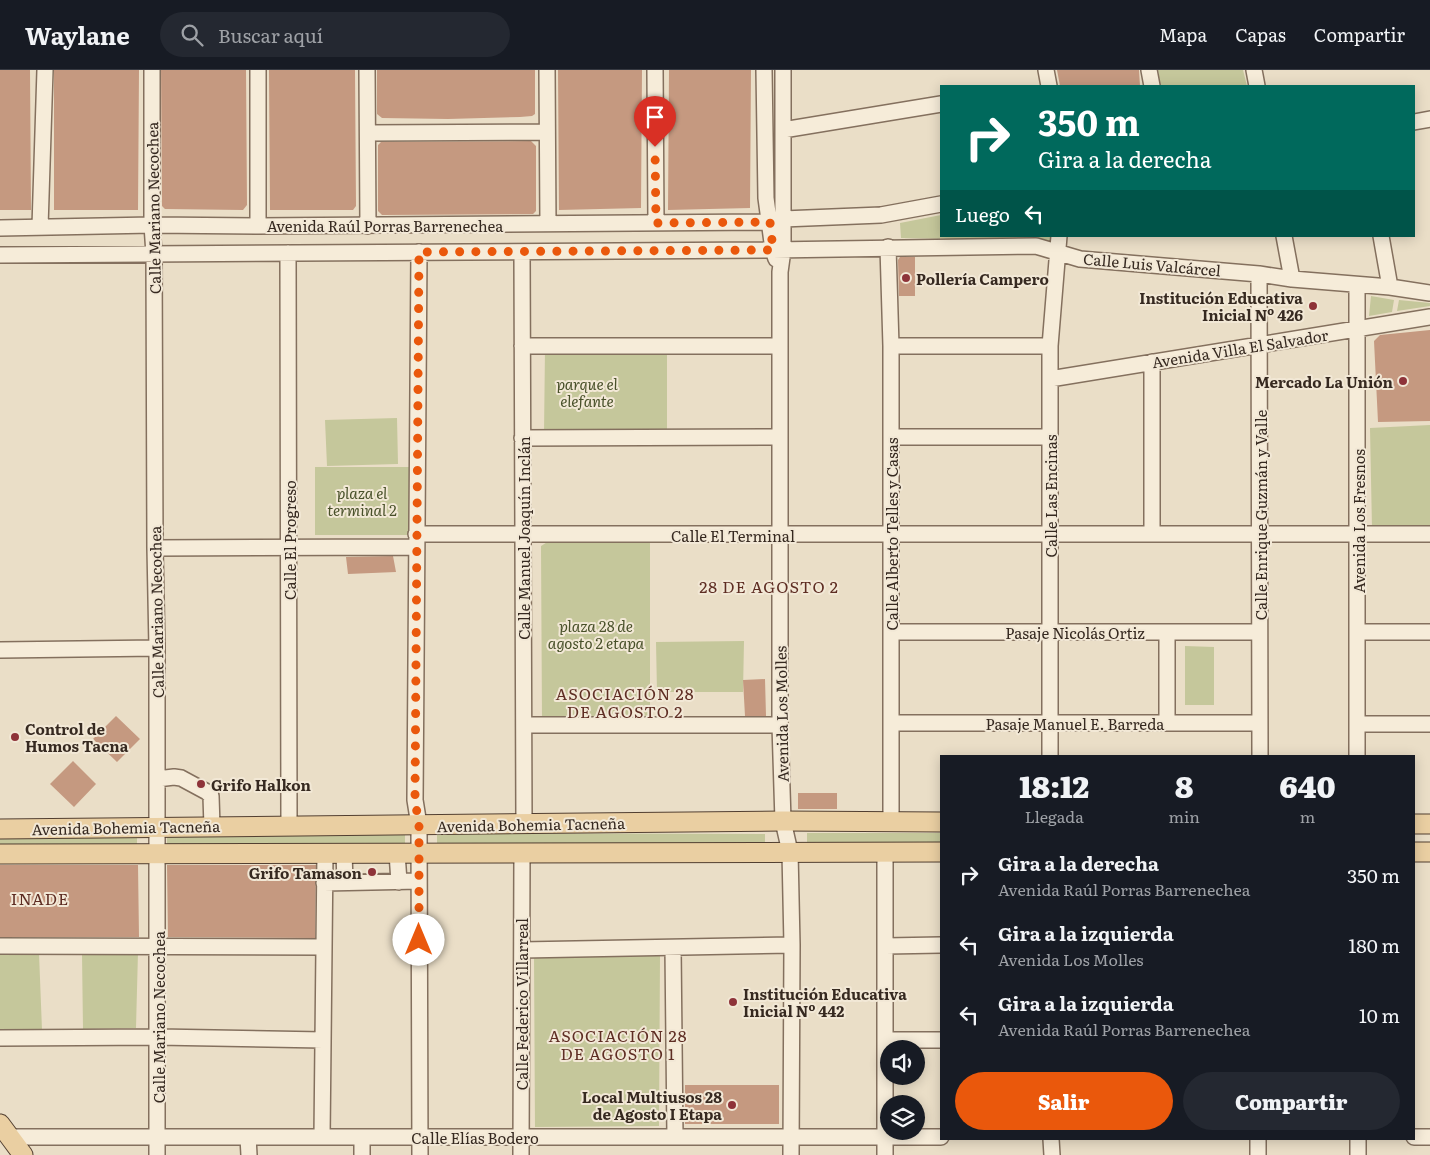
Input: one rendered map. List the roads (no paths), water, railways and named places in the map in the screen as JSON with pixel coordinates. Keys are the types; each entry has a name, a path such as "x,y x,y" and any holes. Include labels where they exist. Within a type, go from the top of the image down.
{"main road":[{"name":"Avenida Bohemia Tacneña","path":"0,828 940,822"},
{"path":"1415,824 1430,824"},
{"name":"Avenida Bohemia Tacneña","path":"0,854 940,852"},
{"path":"1415,852 1430,852"},
{"path":"5,1130 23,1155"}],"street":[{"path":"40,227 45,70"},
{"name":"Calle Mariano Necochea","path":"152,70 157,648 157,1155"},
{"path":"258,70 258,226"},
{"path":"367,70 368,226"},
{"path":"547,70 548,224"},
{"path":"655,70 656,223"},
{"name":"Avenida Los Molles","path":"764,70 766,198 776,220"},
{"name":"Avenida Los Molles","path":"783,70 783,130 776,220 780,272 780,725 783,822 790,852 792,945 791,1155"},
{"path":"1046,70 1048,85"},
{"path":"1149,70 1152,85"},
{"path":"1254,70 1257,85"},
{"path":"783,130 940,104"},
{"path":"1415,122 1430,119"},
{"path":"368,133 547,132"},
{"name":"Avenida Raúl Porras Barrenechea","path":"0,228 368,226 776,220 880,215 940,204"},
{"path":"1284,237 1292,279"},
{"path":"1381,237 1390,288"},
{"name":"Calle Luis Valcárcel","path":"778,250 1036,246 1059,244 1080,259 1259,274 1430,293"},
{"name":"Calle Las Encinas","path":"1050,755 1050,346 1059,244"},
{"name":"Calle Alberto Telles y Casas","path":"888,247 891,346 891,821"},
{"name":"Avenida Raúl Porras Barrenechea","path":"0,255 778,250"},
{"path":"419,252 415,800 419,825 420,1155"},
{"name":"Calle Manuel Joaquín Inclán","path":"522,252 524,824"},
{"name":"Calle El Progreso","path":"288,253 289,826"},
{"name":"Calle Enrique Guzmán y Valle","path":"1259,274 1260,755"},
{"name":"Avenida Los Fresnos","path":"1357,285 1358,755"},
{"name":"Avenida Villa El Salvador","path":"1050,379 1430,317"},
{"path":"522,346 780,346"},
{"path":"891,346 1050,346"},
{"path":"1152,362 1152,534"},
{"path":"522,438 780,437"},
{"path":"891,437 1050,437"},
{"name":"Calle El Terminal","path":"155,548 289,548 523,535 1430,534"},
{"name":"Pasaje Nicolás Ortiz","path":"891,632 1259,632"},
{"path":"1167,632 1167,723"},
{"path":"1357,632 1430,632"},
{"path":"0,650 157,648"},
{"name":"Pasaje Manuel E. Barreda","path":"891,724 1260,723"},
{"path":"1358,724 1430,724"},
{"path":"524,725 780,725"},
{"path":"157,779 181,778 207,792 211,796 212,827"},
{"path":"885,852 885,1040"},
{"path":"322,1137 325,853"},
{"path":"344,853 345,882"},
{"path":"397,853 399,882"},
{"name":"Calle Federico Villarreal","path":"521,1155 522,853"},
{"path":"324,883 419,881"},
{"path":"522,950 792,945"},
{"path":"886,946 940,945"},
{"path":"0,946 324,947"},
{"path":"673,948 675,1137"},
{"path":"0,1038 158,1037 323,1040"},
{"path":"925,1040 940,1040"},
{"name":"Calle Elías Bodero","path":"5,1130 158,1137 880,1137"},
{"path":"248,1137 249,1155"},
{"path":"362,1137 362,1155"},
{"name":"Calle Elías Bodero","path":"925,1137 940,1137"},
{"path":"1415,1137 1430,1137"},
{"path":"885,1140 885,1155"},
{"path":"1052,1140 1052,1155"},
{"path":"1258,1140 1258,1155"},
{"path":"1358,1140 1358,1155"}],"place":[{"name":"Pollería Campero","path":"906,278"},
{"name":"Institución Educativa Inicial Nº 426","path":"1313,306"},
{"name":"Mercado La Unión","path":"1403,381"},
{"name":"Control de Humos Tacna","path":"15,737"},
{"name":"Grifo Halkon","path":"201,784"},
{"name":"Grifo Tamason","path":"372,872"},
{"name":"Institución Educativa Inicial Nº 442","path":"733,1002"},
{"name":"Local Multiusos 28 de Agosto I Etapa","path":"732,1105"}],"district":[{"name":"28 DE AGOSTO 2","path":"769,586"},
{"name":"ASOCIACIÓN 28 DE AGOSTO 2","path":"625,702"},
{"name":"INADE","path":"40,898"},
{"name":"ASOCIACIÓN 28 DE AGOSTO 1","path":"618,1044"}],"park label":[{"name":"parque el elefante","path":"587,392"},
{"name":"plaza el terminal 2","path":"362,500"},
{"name":"plaza 28 de agosto 2 etapa","path":"596,634"}]}
